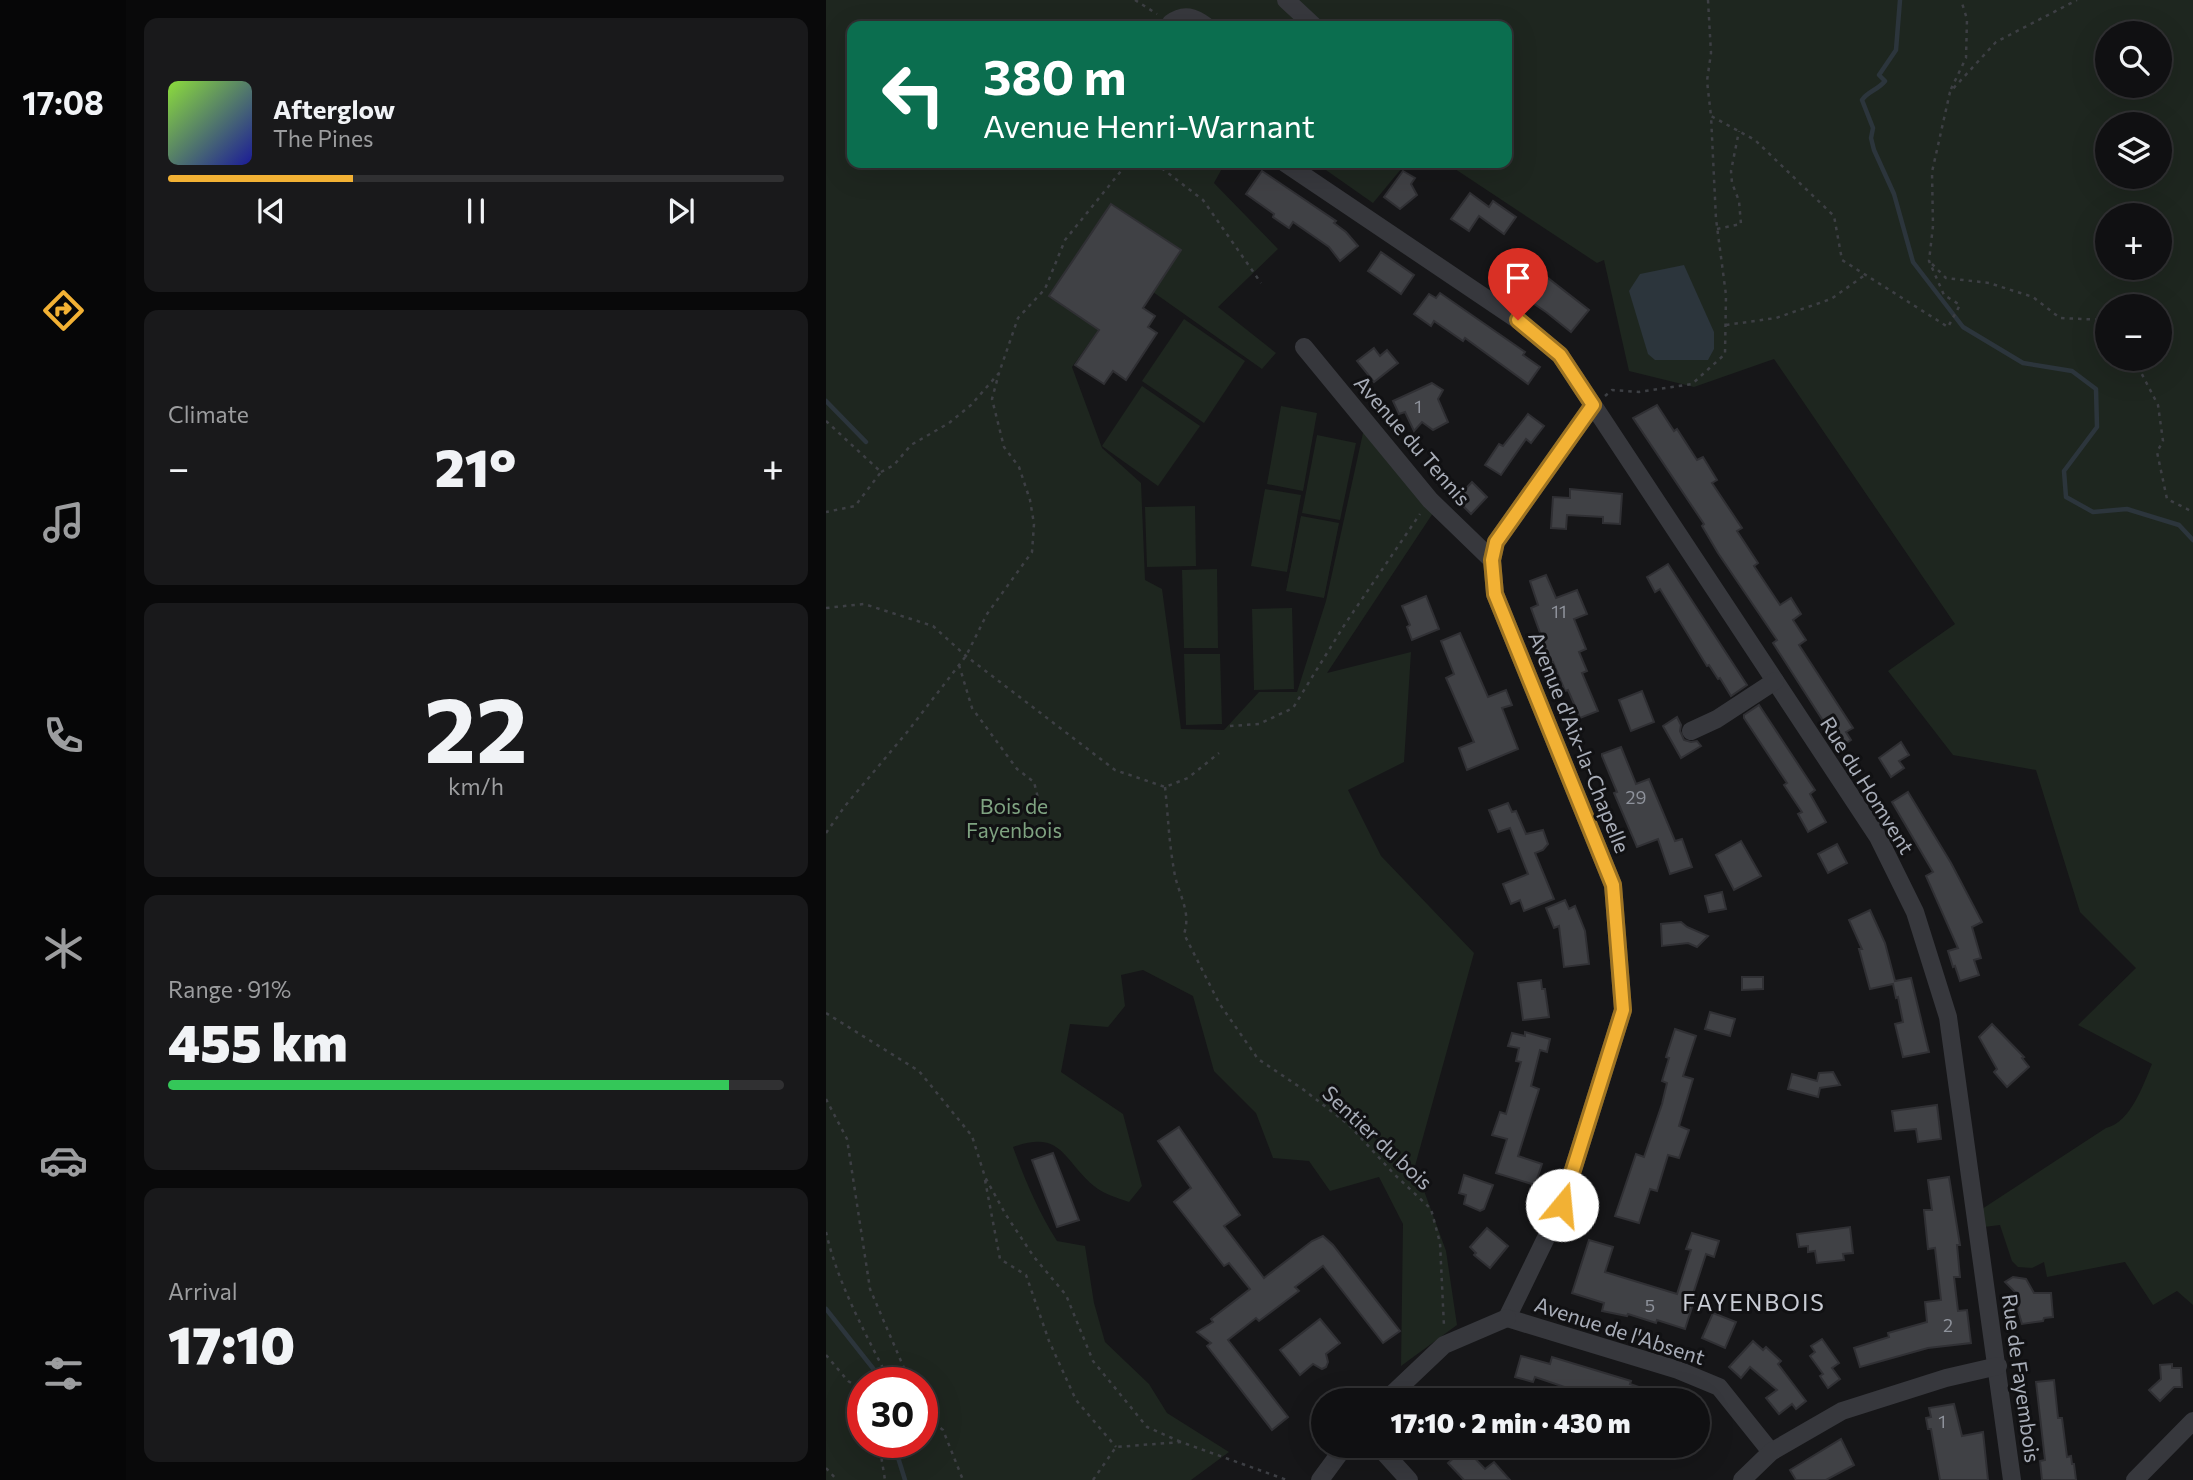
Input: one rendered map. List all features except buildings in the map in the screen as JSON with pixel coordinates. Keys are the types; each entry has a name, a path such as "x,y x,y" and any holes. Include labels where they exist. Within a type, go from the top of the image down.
{"street":[{"path":"1286,0 1309,21"},
{"path":"1177,21 1185,16 1199,21"},
{"name":"Rue du Homvent","path":"1291,168 1518,320 1560,355 1878,837 1915,912 1948,1017 1986,1281"},
{"name":"Avenue du Tennis","path":"1304,347 1430,500 1492,560"},
{"name":"Avenue d'Aix-la-Chapelle","path":"1507,1318 1562,1205 1623,1010 1613,885 1495,594 1492,560 1496,542 1593,405"},
{"path":"1691,731 1717,719 1775,681"},
{"name":"Rue de Fayembois","path":"1986,1281 2012,1480"},
{"path":"1399,1388 1444,1345 1507,1318"},
{"name":"Avenue de l'Absent","path":"1507,1318 1678,1370 1719,1387 1771,1452"},
{"path":"1742,1480 1771,1452 1842,1411 1946,1378 1998,1366"},
{"path":"2135,1480 2193,1421"},
{"path":"1320,1480 1336,1458"},
{"path":"1389,1458 1409,1480"}],"path":[{"path":"1135,0 1165,21"},
{"path":"1593,405 1612,390 1639,392 1692,384 1724,354 1726,295 1717,229 1712,116 1707,81 1711,52 1708,0"},
{"path":"1712,116 1755,140 1834,216 1842,260 1948,327 1961,305 1944,295 1929,261 1933,226 1932,172 1950,92 1966,58 1967,19 1961,0"},
{"path":"1950,92 1996,42 2077,0"},
{"path":"1717,229 1741,224 1739,201 1732,183 1731,171 1739,131"},
{"path":"826,833 966,656 987,614 1032,552 1034,524 1030,500 1019,467 1004,447 992,399 1018,318 1045,289 1065,240 1122,168"},
{"path":"1161,168 1203,200 1261,282"},
{"path":"1929,261 1946,278 1989,283 2033,296 2060,318 2095,319"},
{"path":"1725,325 1776,318 1831,299 1865,275"},
{"path":"2140,371 2158,405 2163,440 2157,452 2166,499 2193,512"},
{"path":"826,512 855,506 881,472 894,465 911,445 949,423 971,405 999,373"},
{"path":"826,421 881,472"},
{"path":"1230,726 1259,724 1293,708 1345,624 1430,500"},
{"path":"826,608 864,604 933,626 966,656 1115,770 1165,787 1188,778 1219,752"},
{"path":"959,665 972,708 1017,769 1034,782 1039,802 1052,810"},
{"name":"Sentier du bois","path":"1165,787 1174,874 1188,921 1184,934 1219,1003 1258,1059 1349,1125 1431,1209 1440,1243 1444,1345"},
{"path":"826,1013 919,1071 972,1136 985,1177 1000,1259 1026,1275 1049,1340 1076,1400 1116,1447"},
{"path":"826,1099 846,1139 870,1289 904,1367"},
{"path":"985,1177 1034,1257 1066,1295 1093,1361 1147,1427 1287,1480"},
{"path":"826,1232 831,1253 882,1367"},
{"path":"826,1355 847,1380"},
{"path":"938,1426 943,1430 963,1480"},
{"path":"1116,1447 1181,1442"},
{"path":"1093,1480 1116,1447"},
{"path":"881,1458 885,1480"},
{"path":"826,1468 837,1480"}],"green space":[{"name":"Bois de Fayenbois","path":"826,0 2193,0 2193,1305 2177,1291 2153,1305 2125,1262 2047,1277 2044,1262 2032,1268 2018,1267 2012,1261 2000,1225 1984,1227 1982,1209 2115,1124 2135,1102 2152,1064 2078,1025 2136,968 2080,912 2036,770 1953,755 1888,671 1955,624 1774,359 1694,387 1629,371 1604,260 1597,263 1454,168 1512,168 1512,21 847,21 847,168 1222,168 1214,183 1278,249 1218,307 1276,353 1262,369 1153,292 1181,250 1112,204 1099,329 1072,367 1102,448 1141,483 1145,580 1162,589 1181,729 1224,730 1259,692 1297,692 1326,601 1365,424 1435,510 1327,673 1411,652 1404,762 1348,790 1381,856 1474,953 1415,1166 1446,1251 1457,1325 1401,1366 1403,1224 1379,1177 1330,1191 1309,1161 1273,1158 1256,1113 1214,1071 1193,996 1143,970 1121,975 1125,1006 1108,1027 1070,1024 1061,1072 1123,1114 1142,1186 1129,1202 1098,1189 1068,1157 1052,1145 1029,1142 1013,1147 1032,1195 1057,1241 1085,1246 1094,1303 1105,1342 1149,1384 1167,1413 1229,1452 1191,1480 826,1480"},
{"path":"1323,168 1402,168 1373,203"},
{"path":"1184,319 1245,361 1204,423 1142,381"},
{"path":"1142,386 1200,426 1158,486 1102,446"},
{"path":"1281,406 1317,413 1303,491 1267,484"},
{"path":"1317,435 1356,443 1340,520 1302,513"},
{"path":"1265,489 1301,495 1287,572 1251,566"},
{"path":"1195,506 1196,566 1147,567 1145,507"},
{"path":"1301,516 1339,523 1324,598 1286,591"},
{"path":"1217,569 1218,648 1184,648 1182,570"},
{"path":"1292,608 1294,689 1254,690 1252,609"},
{"path":"1184,654 1220,654 1222,724 1186,725"}],"shaded area":[{"path":"1684,265 1714,332 1714,349 1708,360 1655,360 1648,354 1629,291 1640,274"}],"waterway":[{"path":"1900,0 1896,50 1879,75 1885,81 1862,100 1873,128 1871,138 1874,150 1894,194 1913,262 1963,327 2023,363 2072,371 2096,389 2097,427 2064,471 2066,497 2093,512 2127,509 2179,525 2193,540"},
{"path":"826,401 866,442"},
{"path":"826,1309 872,1367"},
{"path":"898,1458 905,1480"}],"district":[{"name":"FAYENBOIS","path":"1754,1302"}],"route":[{"path":"1518,320 1560,355 1593,405 1496,542 1492,560 1495,594 1613,885 1623,1010 1562,1205"}]}
